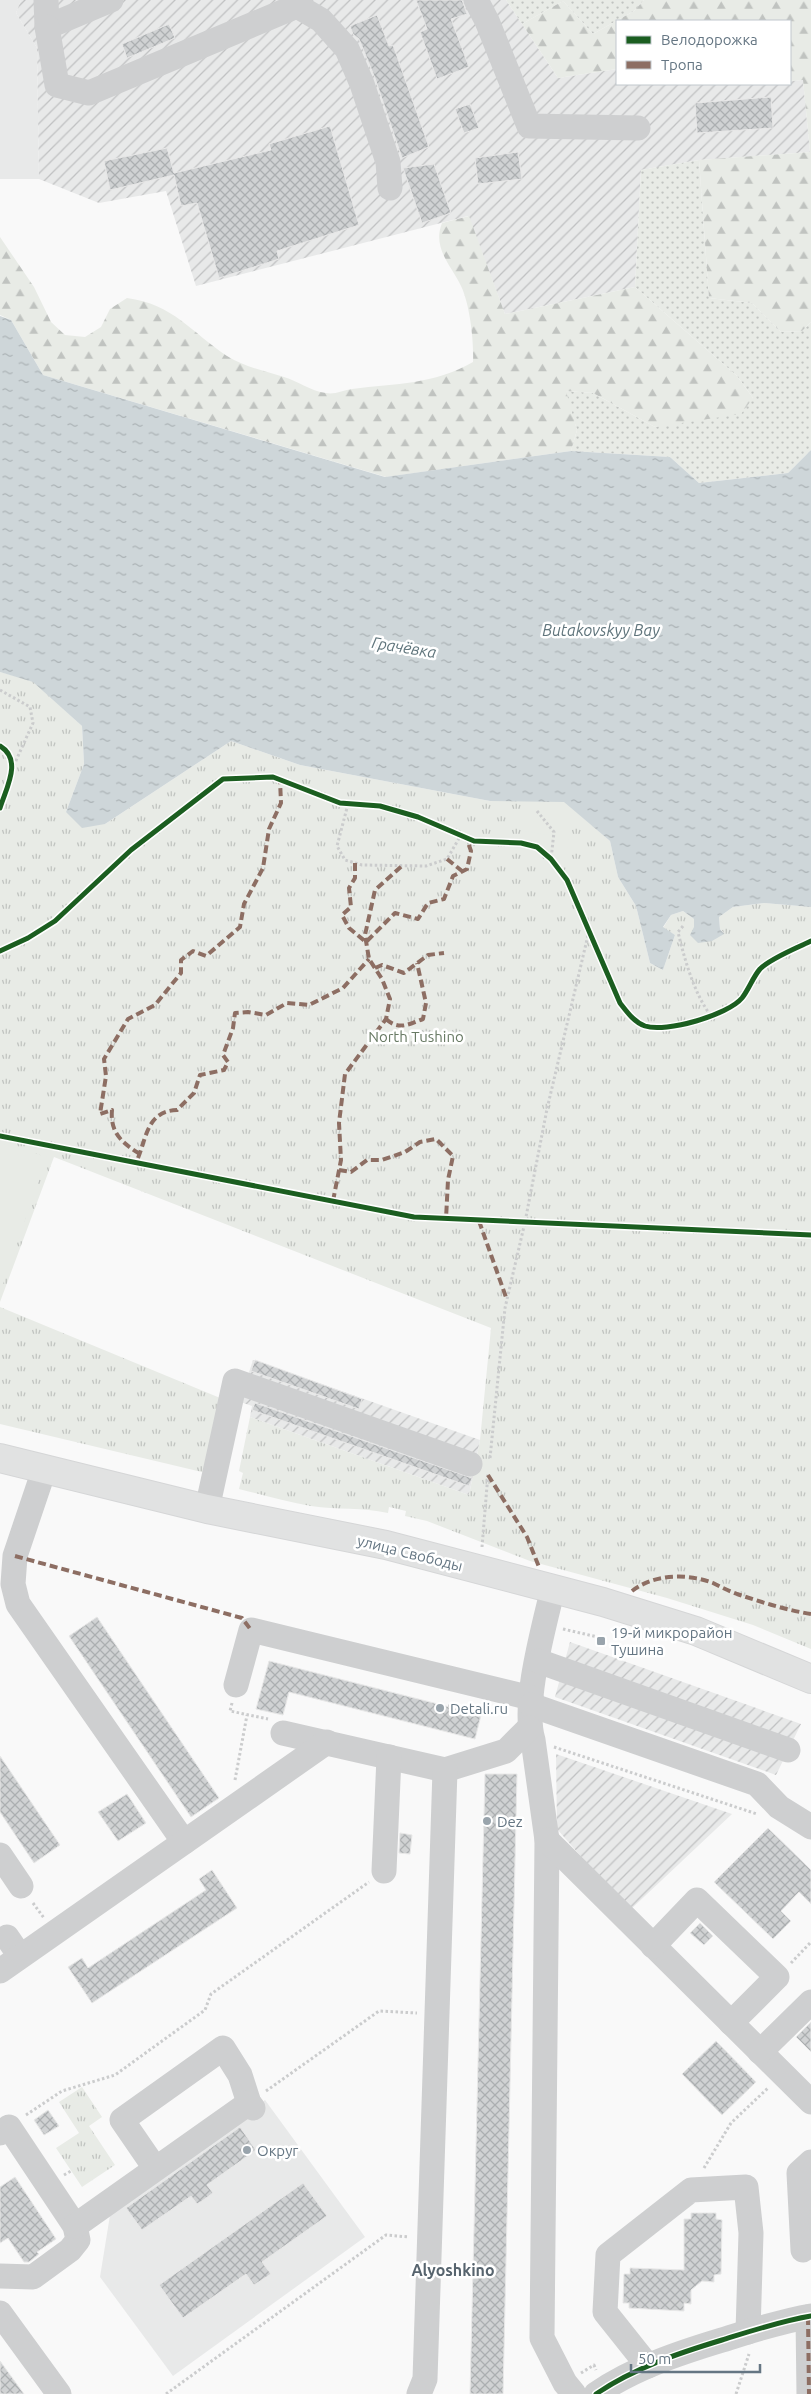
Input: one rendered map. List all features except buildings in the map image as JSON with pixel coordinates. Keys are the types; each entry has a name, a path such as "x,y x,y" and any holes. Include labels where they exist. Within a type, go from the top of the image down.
{"main road":[{"name":"улица Свободы","path":"0,1458 207,1509 386,1545 553,1588 696,1632 811,1678"}],"street":[{"path":"46,0 47,27 57,85 89,93 297,6 321,20 347,49 362,84 388,162 390,188"},
{"path":"47,27 111,0"},
{"path":"476,0 487,21 529,126 638,128"},
{"path":"207,1509 235,1381 470,1464"},
{"path":"44,1470 15,1556 13,1584 18,1604 184,1842"},
{"path":"553,1588 538,1661 531,1718 547,1840 542,2338 565,2383 574,2394"},
{"path":"236,1685 251,1630 531,1718 757,1784 779,1807 811,1827"},
{"path":"538,1661 788,1750"},
{"path":"283,1733 445,1770 506,1751 531,1718"},
{"path":"0,1971 14,1947 54,1933 327,1742"},
{"path":"384,1872 389,1757"},
{"path":"419,2394 425,2379 445,1770"},
{"path":"547,1840 811,2102"},
{"path":"0,1855 21,1886"},
{"path":"653,1946 697,1900 777,1977 731,2023"},
{"path":"760,2052 811,2002"},
{"path":"75,2226 155,2168 251,2105 240,2075 223,2048 122,2120 155,2168"},
{"path":"0,2276 33,2277 70,2250 78,2240 75,2226 4,2130"},
{"path":"803,2250 799,2173 811,2162"},
{"path":"648,2366 605,2312 608,2255 691,2190 746,2187 751,2233 749,2342"},
{"path":"0,2313 59,2394"},
{"path":"596,2394 648,2366 684,2352 749,2342 809,2316 808,2394"}],"path":[{"path":"0,690 30,707 33,723 11,774"},
{"path":"11,754 14,765"},
{"path":"340,803 356,804"},
{"path":"348,804 337,846 345,860 350,862 362,865 426,866 447,860 463,836 452,832"},
{"path":"537,811 554,832 551,859"},
{"path":"544,853 556,866"},
{"path":"585,923 593,940"},
{"path":"683,926 678,932 681,944 700,1002 711,1016"},
{"path":"482,1547 505,1308 525,1222 547,1109 589,932"},
{"path":"702,1019 718,1013"},
{"path":"516,1222 535,1223"},
{"path":"236,1685 230,1711 284,1723 283,1733"},
{"path":"230,1810 248,1715"},
{"path":"531,1718 764,1816"},
{"path":"4,2130 62,2090 115,2074 205,2010 210,1994 384,1872"},
{"path":"21,1886 54,1933"},
{"path":"777,1977 811,1942"},
{"path":"251,2105 378,2011 438,2014"},
{"path":"691,2190 730,2124 783,2074"},
{"path":"166,2394 386,2236 430,2238"},
{"path":"736,2394 749,2342"}],"shaded area":[{"path":"0,0 21,0 16,13 37,48 39,179 0,179"},
{"path":"21,0 506,0 558,78 616,69 616,85 791,85 791,81 803,80 810,152 699,160 641,170 635,287 505,314 468,216 196,286 166,191 99,203 39,179 37,48 16,13"},
{"path":"253,1360 480,1440 469,1495 250,1417 252,1406 229,1398 246,1381"},
{"path":"570,1642 801,1724 776,1775 555,1697"},
{"path":"556,1754 732,1814 629,1911 557,1829"},
{"path":"265,2100 365,2237 173,2376 100,2277 111,2209"}],"green space":[{"path":"506,0 644,0 634,11 593,34 563,1 522,24"},
{"path":"644,0 811,0 811,322 802,331 781,332 752,303 709,298 699,160 810,152 803,80 791,81 791,20 618,20 634,11"},
{"path":"563,1 593,34 616,21 616,69 558,78 522,24"},
{"path":"699,160 709,298 752,303 781,332 802,331 811,322 811,450 788,473 699,483 670,457 571,451 577,430 565,391 593,393 655,427 753,398 737,376 635,287 641,170"},
{"path":"469,216 505,314 635,287 737,376 753,398 741,414 655,427 593,393 566,391 577,430 571,451 386,477 43,375 11,320 0,315 0,237 34,287 51,322 65,335 85,337 101,327 110,309 127,298 157,306 181,320 214,347 234,360 320,392 332,393 429,379 458,370 473,362 472,334 467,303 461,286 444,256 439,240 442,223"},
{"name":"North Tushino","path":"0,672 33,681 82,726 84,764 66,812 105,824 231,741 300,765 490,801 564,801 610,841 618,877 636,906 650,963 663,970 675,935 663,928 671,915 683,911 694,919 694,927 724,933 720,929 719,917 733,907 764,903 811,907 811,1649 753,1625 667,1598 530,1561 427,1521 405,1516 406,1511 389,1507 388,1513 311,1506 239,1489 243,1473 239,1471 250,1417 469,1495 480,1440 491,1328 54,1157 0,1302"},
{"path":"523,801 564,801 572,809 567,849 545,845 547,835 523,831"},
{"path":"0,1143 47,1157 0,1293"},
{"path":"0,1307 225,1400 206,1473 0,1424"},
{"path":"82,2087 102,2117 89,2126 115,2165 82,2187 56,2148 79,2133 59,2102"}],"water":[{"name":"Butakovskyy Bay","path":"0,316 11,320 43,375 385,477 571,451 670,457 699,483 788,473 811,450 811,907 764,903 733,907 719,917 720,929 724,934 712,941 698,943 690,935 694,927 694,919 683,911 671,915 663,927 675,935 663,970 650,963 636,906 618,877 610,841 564,802 490,801 300,765 231,741 105,824 82,828 66,812 84,764 82,726 33,682 0,672"}],"marked path":[{"path":"140,1154 118,1136 113,1125 112,1110 100,1114 106,1076 104,1059 128,1019 155,1005 181,973 181,960 193,951 206,956 240,927 244,904 263,868 269,829 281,803 280,780"},
{"path":"355,863 355,878 349,888 351,907 342,915 349,928 366,942 395,913 418,919 428,903 444,899 453,876 467,869 471,851 466,837"},
{"path":"447,859 462,871"},
{"path":"333,1201 341,1160 339,1123 345,1074 386,1019 390,999 382,979 369,959 365,935 375,890 404,864"},
{"path":"375,968 382,965 404,973 428,955 444,953"},
{"path":"138,1158 154,1120 167,1111 177,1110 194,1093 200,1075 224,1070 228,1062 223,1055 233,1028 235,1013 248,1012 266,1015 287,1003 309,1005 343,988 369,959"},
{"path":"386,1019 400,1026 423,1019 426,1003 417,963"},
{"path":"339,1170 351,1172 367,1160 382,1160 405,1152 420,1142 436,1139 453,1156 448,1180 446,1219"},
{"path":"479,1221 507,1300"},
{"path":"488,1475 527,1537 539,1567"},
{"path":"15,1556 242,1618 251,1630"},
{"path":"632,1591 641,1585 660,1578 692,1578 713,1583 764,1603 811,1614"},
{"path":"808,2317 809,2394"}],"cycle path":[{"path":"0,746 7,752 12,766 9,783 0,808"},
{"path":"0,951 28,938 55,921 131,850 223,779 273,777 340,803 380,806 418,817 474,841 521,843 537,847 551,859 567,880 620,1003 634,1019 645,1026 655,1028 681,1025 724,1011 742,998 760,969 777,957 811,941"},
{"path":"0,1136 414,1217 811,1235"},
{"path":"596,2394 626,2376 673,2356 766,2326 811,2316"}],"place":[{"name":"19-й микрорайон Тушина","path":"601,1641"},
{"name":"Detali.ru","path":"440,1708"},
{"name":"Dez","path":"487,1821"},
{"name":"Округ","path":"247,2150"}],"district":[{"name":"Alyoshkino","path":"453,2270"}],"water label":[{"name":"Грачёвка","path":"404,647"}]}
